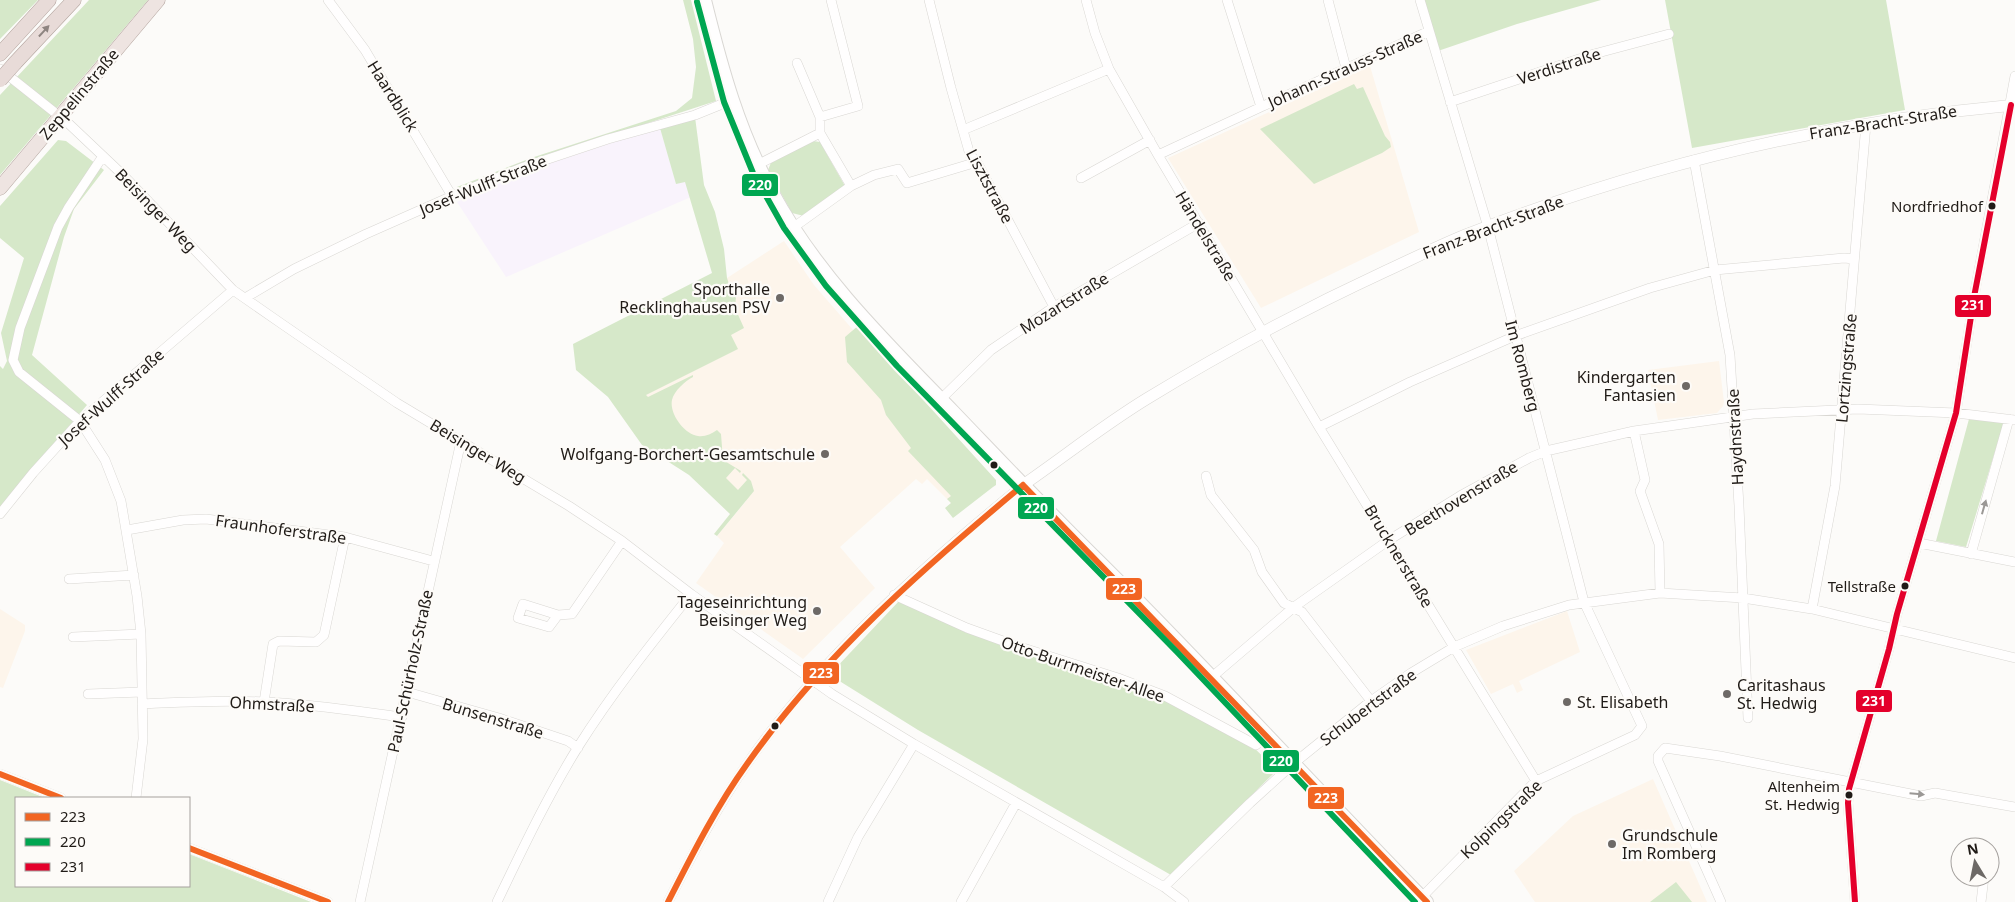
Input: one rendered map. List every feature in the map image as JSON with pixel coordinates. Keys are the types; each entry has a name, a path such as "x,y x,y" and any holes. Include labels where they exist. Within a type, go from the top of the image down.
{"highway":[{"path":"1,53 50,0"},
{"path":"0,80 74,0"}],"main road":[{"name":"Zeppelinstraße","path":"0,188 158,0"},
{"path":"705,0 732,100 759,164 774,195 837,285 863,316 940,398 1212,678 1422,900"}],"street":[{"name":"Haardblick","path":"328,0 365,50 452,196"},
{"path":"820,118 858,106 831,0"},
{"name":"Lisztstraße","path":"929,0 970,154 977,162 1054,307"},
{"name":"Händelstraße","path":"1086,0 1095,33 1109,69 1263,331"},
{"name":"Johann-Strauss-Straße","path":"1227,0 1261,107"},
{"path":"1328,0 1346,68"},
{"name":"Im Romberg","path":"1422,0 1429,31 1488,227 1584,602 1642,726"},
{"name":"Johann-Strauss-Straße","path":"1158,155 1429,31"},
{"name":"Verdistraße","path":"1450,102 1586,56 1669,34"},
{"path":"797,63 820,118 820,133 851,186"},
{"name":"Beisinger Weg","path":"0,69 61,116 103,156 233,290 397,403 569,506 622,541 690,594 814,681 914,744 1164,887 1184,902"},
{"path":"963,130 1058,92 1109,69"},
{"path":"1855,902 1848,802 1851,781 1956,413 1974,297 2013,105 2015,77"},
{"name":"Josef-Wulff-Straße","path":"245,298 294,269 366,234 452,196 524,167 608,139 695,115 732,100"},
{"name":"Franz-Bracht-Straße","path":"1023,484 1144,400 1263,331 1339,292 1438,247 1488,227 1584,192 1694,160 1784,138 1911,116 2013,105"},
{"name":"Lortzingstraße","path":"1812,610 1835,486 1866,124"},
{"path":"759,164 820,133"},
{"path":"1081,178 1150,140"},
{"path":"103,156 58,227 20,328 13,360 19,372 80,420 105,460 121,501 134,575 141,634 143,739 136,797"},
{"name":"Haydnstraße","path":"1694,160 1716,270 1730,355 1748,718"},
{"path":"794,226 851,186 874,175 898,169 907,183 977,162"},
{"name":"Mozartstraße","path":"940,398 991,350 1054,307 1199,223"},
{"path":"1320,427 1410,382 1515,336 1586,310 1716,270 1844,258 1854,259"},
{"name":"Josef-Wulff-Straße","path":"0,514 80,420 233,290"},
{"name":"Brucknerstraße","path":"1263,331 1536,781"},
{"name":"Beethovenstraße","path":"1212,678 1294,607 1390,540 1460,496 1529,458 1546,451 1634,431 1753,414 1843,409 1956,413 2012,420"},
{"path":"1971,554 2012,420"},
{"path":"1634,431 1645,480 1640,491 1659,544 1660,593"},
{"name":"Paul-Schürholz-Straße","path":"360,902 461,441"},
{"path":"1206,476 1211,495 1254,550 1262,572 1284,603 1302,612 1371,701"},
{"path":"668,902 713,819 747,765 774,728 814,681 894,595 956,538 1023,484"},
{"name":"Fraunhoferstraße","path":"127,530 176,521 206,519 345,537 434,561"},
{"path":"264,702 273,644 279,641 316,642 324,634 345,537"},
{"path":"558,615 572,614 622,541"},
{"path":"1918,543 2015,562"},
{"path":"69,579 134,575"},
{"path":"1584,602 1660,593 1743,598 1812,610 2015,658"},
{"path":"497,902 540,815 578,748 628,674 690,594"},
{"name":"Otto-Burrmeister-Allee","path":"894,595 976,632 1118,678 1165,696 1256,745 1267,736"},
{"name":"Schubertstraße","path":"1164,887 1250,803 1294,764 1371,701 1411,673 1454,647 1503,626 1584,602"},
{"path":"73,637 141,634"},
{"path":"88,694 142,692"},
{"name":"Bunsenstraße","path":"407,692 568,741 578,748"},
{"name":"Ohmstraße","path":"142,704 264,702 329,707 402,717"},
{"name":"Kolpingstraße","path":"1422,900 1536,781 1635,735 1642,726"},
{"path":"828,902 858,837 914,744"},
{"path":"1722,902 1657,759 1662,750 1668,748 1851,781 1920,796 1935,793 2015,807"},
{"path":"0,774 58,797"},
{"path":"961,902 1016,803"},
{"path":"190,848 328,902"},
{"path":"1981,902 1983,887"}],"shaded area":[{"path":"1370,66 1419,232 1261,308 1168,158"},
{"path":"660,128 676,184 685,181 691,197 506,277 457,202 479,191 571,155"},
{"name":"Wolfgang-Borchert-Gesamtschule","path":"784,241 814,285 986,483 958,510 927,479 922,484 916,479 840,547 875,588 803,659 696,583 724,543 717,536 746,501 641,398 714,277 727,278"},
{"name":"Kindergarten Fantasien","path":"1719,361 1724,402 1717,413 1658,420 1648,370"},
{"path":"0,609 25,625 25,631 3,688 0,687"},
{"path":"1567,611 1580,652 1519,681 1523,690 1517,693 1513,684 1491,694 1466,650"},
{"name":"Grundschule Im Romberg","path":"1653,779 1707,902 1535,902 1514,871 1573,816"}],"green space":[{"path":"0,0 38,0 0,39"},
{"path":"89,0 148,0 0,175 0,95"},
{"path":"683,0 691,0 716,101 605,137 461,189 457,187 531,158 676,111 692,98 696,67 693,39"},
{"path":"1424,0 1601,0 1517,24 1435,52"},
{"path":"1665,0 1886,0 1905,110 1692,148"},
{"path":"1354,84 1357,89 1363,87 1391,147 1382,153 1314,184 1260,129"},
{"path":"695,117 704,185 715,212 724,249 727,278 731,290 736,297 735,308 744,328 731,335 738,349 646,395 648,397 693,375 680,387 673,397 672,406 675,417 683,428 693,435 706,436 717,430 721,434 723,460 741,471 740,473 735,468 726,478 738,490 747,480 742,475 743,473 751,481 754,491 717,536 714,534 730,514 689,475 642,445 608,397 576,370 573,344 712,273 685,182 676,184 660,128"},
{"path":"58,140 66,141 104,170 74,209 64,237 32,355 87,405 0,507 0,366 3,369 7,361 1,333 24,258 0,238 0,206"},
{"path":"813,141 820,142 845,186 804,216 792,213 768,170 772,160"},
{"path":"859,325 906,381 996,480 996,485 953,518 945,508 951,503 947,499 951,496 908,451 911,448 886,415 881,400 847,362 845,337"},
{"path":"1969,419 2004,422 1966,547 1936,541"},
{"path":"899,601 1160,697 1250,744 1277,770 1171,875 918,730 833,677 832,672"},
{"path":"0,780 42,797 15,797 15,887 190,887 190,854 311,902 0,902"},
{"path":"1676,882 1692,902 1650,902"}],"transit line":[{"name":"220","path":"697,2 724,102 753,173 784,228 826,286 897,366 1177,652 1415,902"},
{"name":"231","path":"1855,902 1848,803 1849,789 1889,649 1897,614 1956,413 1974,297 2011,105"},
{"name":"223","path":"1023,485 1427,902"},
{"name":"223","path":"668,902 705,831 736,780 777,724 808,687 841,650 911,582 1023,485"},
{"name":"223","path":"0,774 58,797"},
{"name":"223","path":"190,848 328,902"}],"place":[{"name":"Nordfriedhof","path":"1992,206"},
{"name":"Sporthalle Recklinghausen PSV","path":"780,298"},
{"name":"Kindergarten Fantasien","path":"1686,386"},
{"name":"Wolfgang-Borchert-Gesamtschule","path":"825,454"},
{"name":"Tellstraße","path":"1905,586"},
{"name":"Tageseinrichtung Beisinger Weg","path":"817,611"},
{"name":"Caritashaus St. Hedwig","path":"1727,694"},
{"name":"St. Elisabeth","path":"1567,702"},
{"name":"Altenheim St. Hedwig","path":"1849,795"},
{"name":"Grundschule Im Romberg","path":"1612,844"}]}
